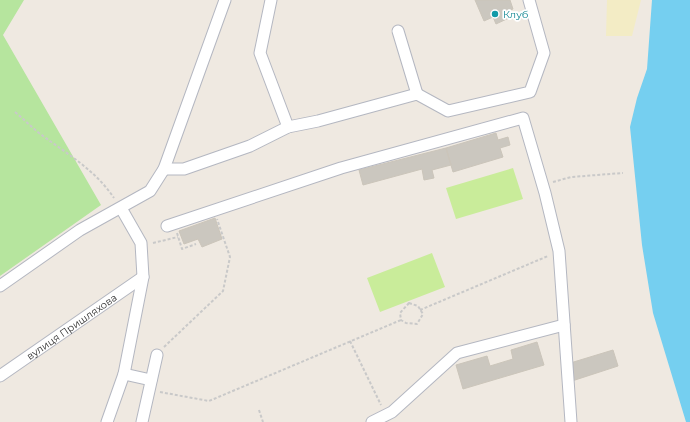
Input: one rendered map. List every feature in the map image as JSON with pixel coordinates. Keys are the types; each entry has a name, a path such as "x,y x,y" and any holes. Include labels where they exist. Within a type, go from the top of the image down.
{"street":[{"path":"0,286 80,230 150,191 164,169 225,0"},
{"path":"271,0 260,52 288,127"},
{"path":"398,31 418,94 448,111 530,92 544,53 529,0"},
{"path":"164,169 184,170 250,146 288,127 318,121 418,94"},
{"path":"171,225 341,168 523,118 543,186 558,251 571,422"},
{"path":"107,422 124,374 143,277 142,243 120,208"},
{"name":"вулиця Пришляхова","path":"0,376 143,277"},
{"path":"372,422 392,412 458,353 564,325"},
{"path":"142,422 157,355"},
{"path":"124,374 150,385"}],"path":[{"path":"15,112 42,135 84,165 104,184 120,208"},
{"path":"543,186 571,177 623,173"},
{"path":"157,355 223,291 230,257 214,211"},
{"path":"171,225 178,237 182,249 196,244"},
{"path":"142,243 158,244 178,237"},
{"path":"420,310 558,251"},
{"path":"409,303 418,306 423,314 417,324 406,323 401,320 400,313 409,303"},
{"path":"150,385 209,401 401,320"},
{"path":"350,341 382,407 392,412"},
{"path":"259,410 263,422"}],"green space":[{"path":"0,0 24,0 3,35 101,205 0,276"},
{"path":"513,168 523,199 456,219 446,188"},
{"path":"432,253 445,287 380,312 367,278"}],"sand":[{"path":"607,0 641,0 632,36 606,36"}],"water":[{"path":"652,0 690,0 690,422 686,422 653,313 642,245 630,127 637,98 647,69"}],"building":[{"name":"Клуб","path":"475,0 510,0 513,9 508,11 511,17 496,24 493,17 484,21"},
{"path":"496,133 498,140 508,137 510,145 500,148 503,157 453,172 446,148"},
{"path":"446,148 451,165 432,170 434,178 424,180 422,169 363,185 359,170"},
{"path":"215,218 222,239 202,247 198,239 184,244 179,231"},
{"path":"537,342 544,365 463,389 456,365 487,356 490,366 513,359 511,350"},
{"path":"613,350 618,366 572,381 567,364"}],"place":[{"name":"Клуб","path":"495,14"}]}
